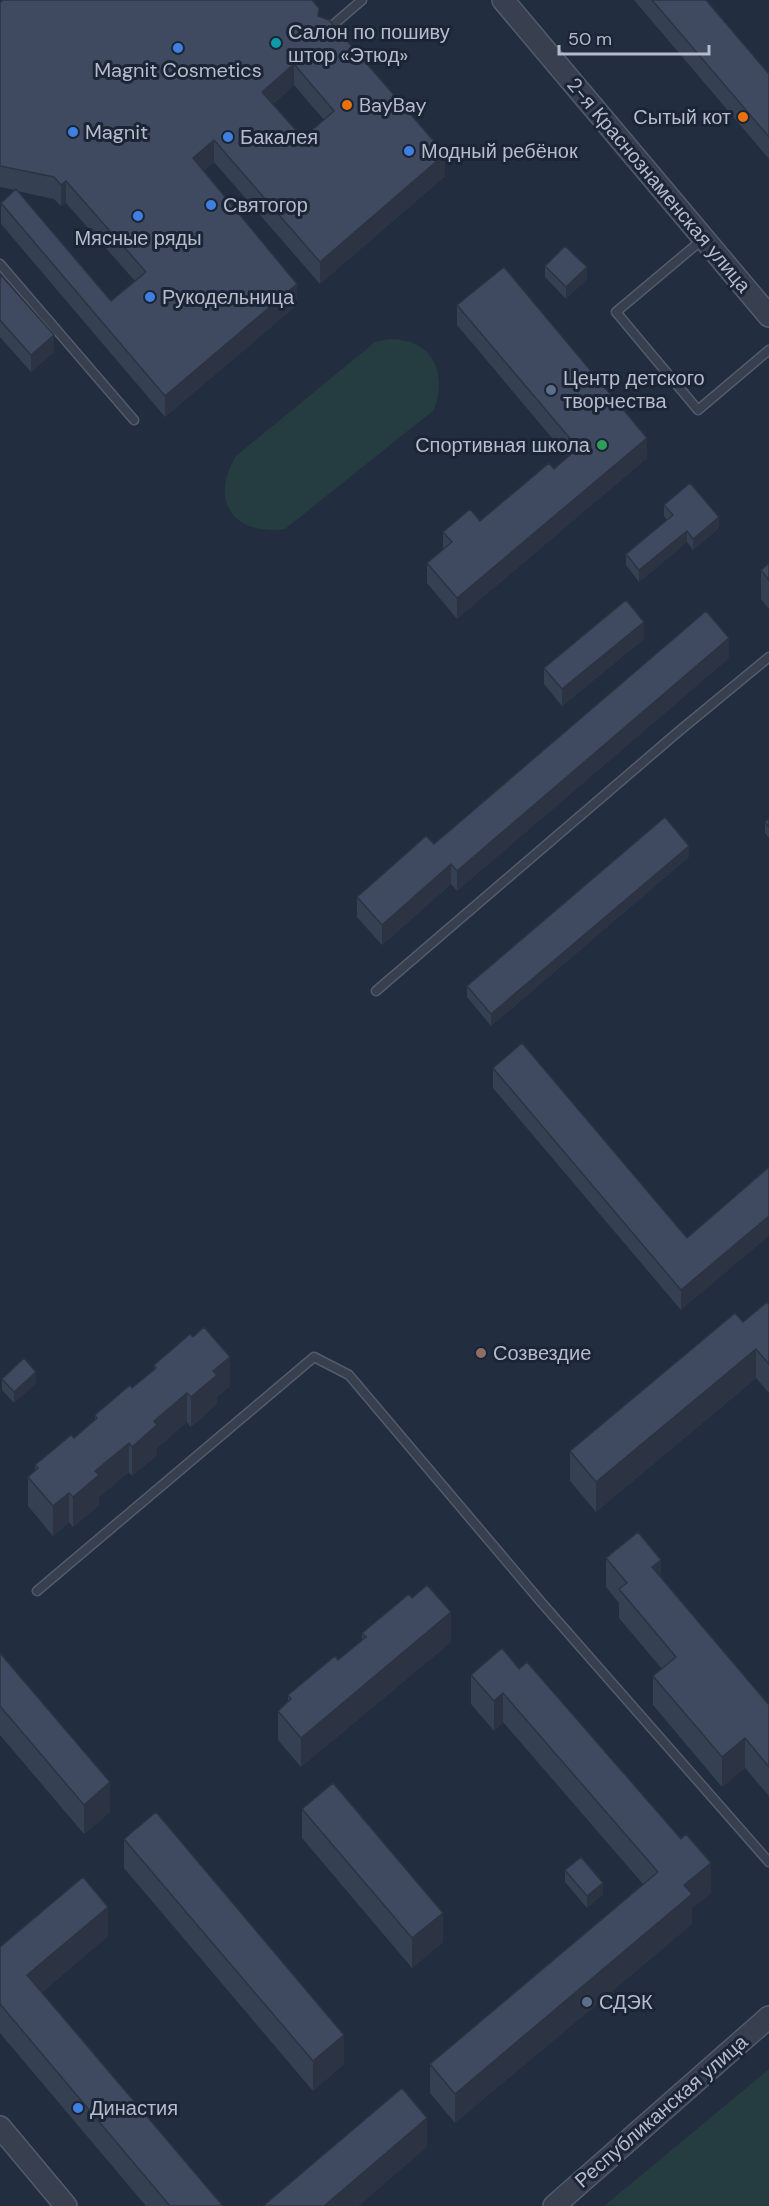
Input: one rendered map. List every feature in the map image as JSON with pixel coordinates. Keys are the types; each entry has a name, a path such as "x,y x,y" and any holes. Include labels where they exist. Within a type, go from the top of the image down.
{"street":[{"name":"2-я Краснознаменская улица","path":"503,0 769,316"},
{"name":"Республиканская улица","path":"554,2206 769,2017"},
{"path":"0,2127 66,2206"}],"lane":[{"path":"323,34 362,0"},
{"path":"703,239 616,312 698,410 769,350"},
{"path":"0,264 134,420"},
{"path":"376,991 769,657"},
{"path":"37,1591 314,1357 349,1375 541,1602 769,1862"}],"green space":[{"path":"389,339 404,340 417,345 433,360 438,371 439,383 434,410 285,529 267,530 252,527 240,521 231,512 226,501 225,487 228,472 236,456 375,342"},
{"path":"769,2069 769,2206 604,2206"}],"building":[{"name":"Святогор","path":"3,0 312,0 319,8 318,16 329,20 445,154 320,262 214,140 193,158 297,284 165,396 1,203 16,189 111,301 146,272 66,181 61,185 54,177 0,166 0,3","holes":["294,64 334,111 303,138 262,92"]},
{"path":"652,0 706,0 769,74 769,137"},
{"path":"565,246 587,267 566,287 545,266"},
{"path":"504,267 647,438 457,598 427,563 452,542 443,532 470,509 480,521 549,463 554,469 578,448 457,305"},
{"path":"0,274 54,335 31,355 0,320"},
{"path":"690,483 719,517 693,539 687,531 639,570 626,554 673,515 664,505"},
{"path":"769,563 769,580 761,570"},
{"path":"626,600 644,622 562,689 544,668"},
{"path":"706,611 729,638 457,871 451,864 382,925 357,897 426,836 434,844"},
{"path":"665,817 689,846 491,1014 467,986"},
{"path":"522,1043 687,1238 769,1167 769,1216 681,1290 493,1068"},
{"path":"767,1302 769,1305 769,1364 756,1349 596,1482 570,1451 735,1313 743,1322"},
{"path":"204,1327 230,1357 213,1371 217,1375 191,1397 187,1393 154,1421 157,1425 132,1447 129,1443 95,1471 99,1475 73,1497 69,1493 53,1506 28,1477 38,1468 35,1465 71,1435 74,1438 97,1418 95,1415 130,1385 132,1388 156,1368 154,1365 190,1334 193,1337"},
{"path":"24,1358 36,1372 14,1392 2,1379"},
{"path":"638,1532 661,1560 652,1567 769,1705 769,1767 745,1738 722,1757 653,1676 676,1657 619,1589 627,1583 606,1558"},
{"path":"427,1585 451,1612 301,1738 278,1711 291,1699 288,1695 335,1656 338,1660 366,1637 362,1633 409,1594 412,1598"},
{"path":"502,1648 519,1669 527,1662 681,1839 686,1834 711,1863 684,1885 692,1894 455,2094 430,2064 658,1872 503,1693 494,1701 471,1675"},
{"path":"0,1653 110,1782 84,1805 0,1706"},
{"path":"333,1783 443,1913 412,1938 302,1809"},
{"path":"156,1812 344,2035 313,2061 124,1839"},
{"path":"581,1857 603,1883 587,1896 565,1870"},
{"path":"83,1877 108,1907 27,1975 223,2206 170,2206 0,2004 0,1947"},
{"path":"402,2088 427,2118 324,2206 263,2206"}],"place":[{"name":"Салон по пошиву штор «Этюд»","path":"276,43"},
{"name":"Magnit Cosmetics","path":"178,48"},
{"name":"BayBay","path":"347,105"},
{"name":"Сытый кот","path":"743,117"},
{"name":"Magnit","path":"73,132"},
{"name":"Бакалея","path":"228,137"},
{"name":"Модный ребёнок","path":"409,151"},
{"name":"Святогор","path":"211,205"},
{"name":"Мясные ряды","path":"138,216"},
{"name":"Рукодельница","path":"150,297"},
{"name":"Центр детского творчества","path":"551,390"},
{"name":"Спортивная школа","path":"602,445"},
{"name":"Созвездие","path":"481,1353"},
{"name":"СДЭК","path":"587,2002"},
{"name":"Династия","path":"78,2108"}]}
